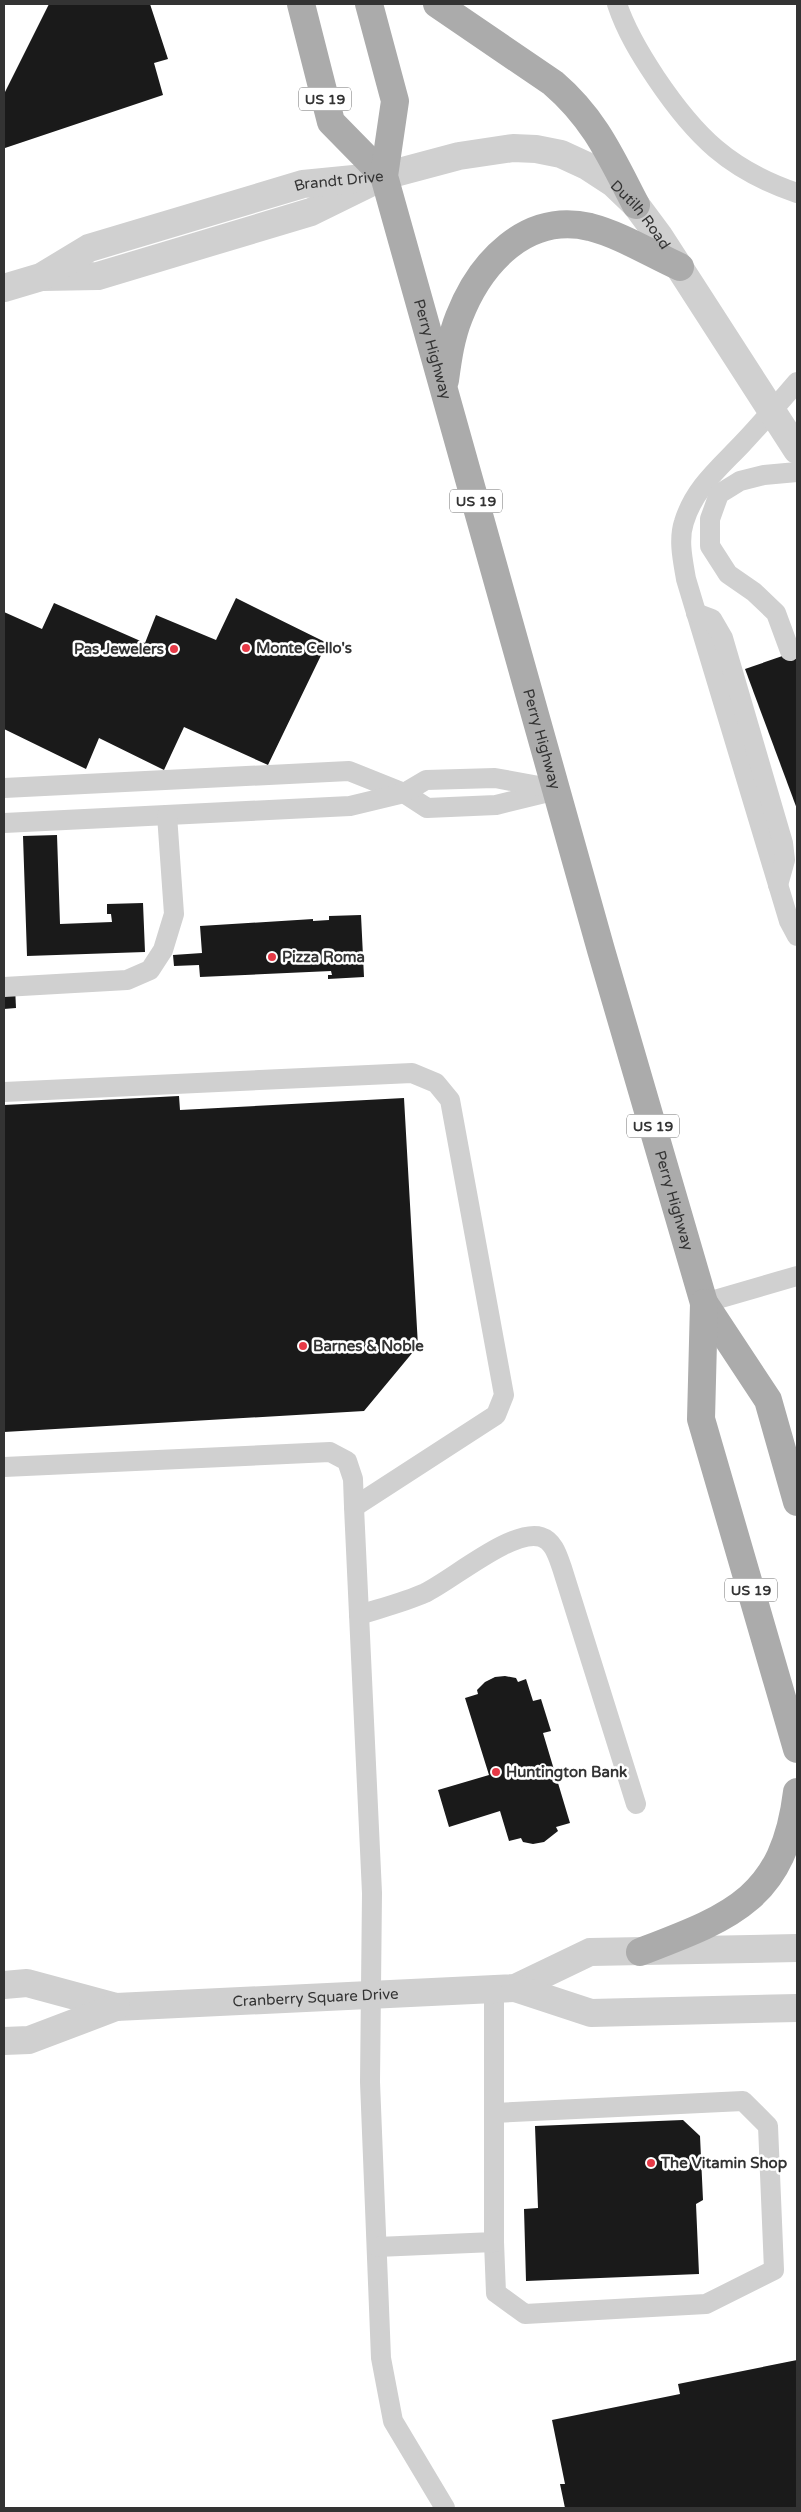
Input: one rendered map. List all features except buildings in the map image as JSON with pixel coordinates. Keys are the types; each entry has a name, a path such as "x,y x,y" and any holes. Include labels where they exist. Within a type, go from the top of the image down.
{"main road":[{"name":"Perry Highway","path":"301,4 331,122 384,176"},
{"name":"Perry Highway","path":"369,4 395,101 384,176 557,790 704,1303 768,1400 797,1502"},
{"path":"437,4 553,83 570,98 587,117 601,138 636,205"},
{"path":"444,389 450,344 458,318 469,295 483,272 501,251 520,238 542,227 566,224 590,227 614,236 680,267"},
{"name":"Perry Highway","path":"704,1303 701,1419 797,1749"},
{"path":"640,1952 699,1930 723,1918 756,1891 768,1878 789,1840 797,1792"}],"street":[{"name":"Dutilh Road","path":"384,176 486,150 536,149 561,154 587,166 613,183 636,205 680,267 797,450"},
{"name":"Brandt Drive","path":"4,288 41,277 89,248 303,184 384,176"},
{"name":"Cranberry Square Drive","path":"504,1988 590,1952 797,1948"},
{"name":"Cranberry Square Drive","path":"4,1984 26,1984 116,2007 504,1988 591,2013 797,2008"},
{"name":"Cranberry Square Drive","path":"4,2042 29,2040 116,2007"}],"lane":[{"path":"617,4 634,46 672,102 700,136 733,163 758,178 797,193"},
{"path":"797,382 712,474 694,497 683,524 682,552 696,613 789,921 797,936"},
{"path":"790,651 776,613 754,592 728,574 710,546 710,519 719,494 740,481 764,475 797,472"},
{"path":"4,788 348,771 404,793 427,808 496,805 557,790"},
{"path":"4,823 350,806 404,793 426,780 495,778 557,790"},
{"path":"4,987 128,980 150,970 163,950 174,914 167,815"},
{"path":"4,1092 412,1073 436,1083 450,1100 504,1395 496,1415 354,1507"},
{"path":"704,1303 797,1276"},
{"path":"4,1467 330,1452 347,1461 353,1478 372,1893 370,2082 381,2358 393,2421 444,2508"},
{"path":"360,1615 425,1593 506,1543 525,1537 541,1537 552,1545 562,1568 636,1804"},
{"path":"494,2112 743,2101 768,2126 774,2270 706,2304 525,2314 496,2293 494,2112 504,1988"},
{"path":"377,2247 494,2242"}],"place":[{"name":"Monte Cello's","path":"246,648"},
{"name":"Pas Jewelers","path":"174,649"},
{"name":"Pizza Roma","path":"272,957"},
{"name":"Barnes & Noble","path":"303,1346"},
{"name":"Huntington Bank","path":"496,1772"},
{"name":"The Vitamin Shop","path":"651,2163"}]}
